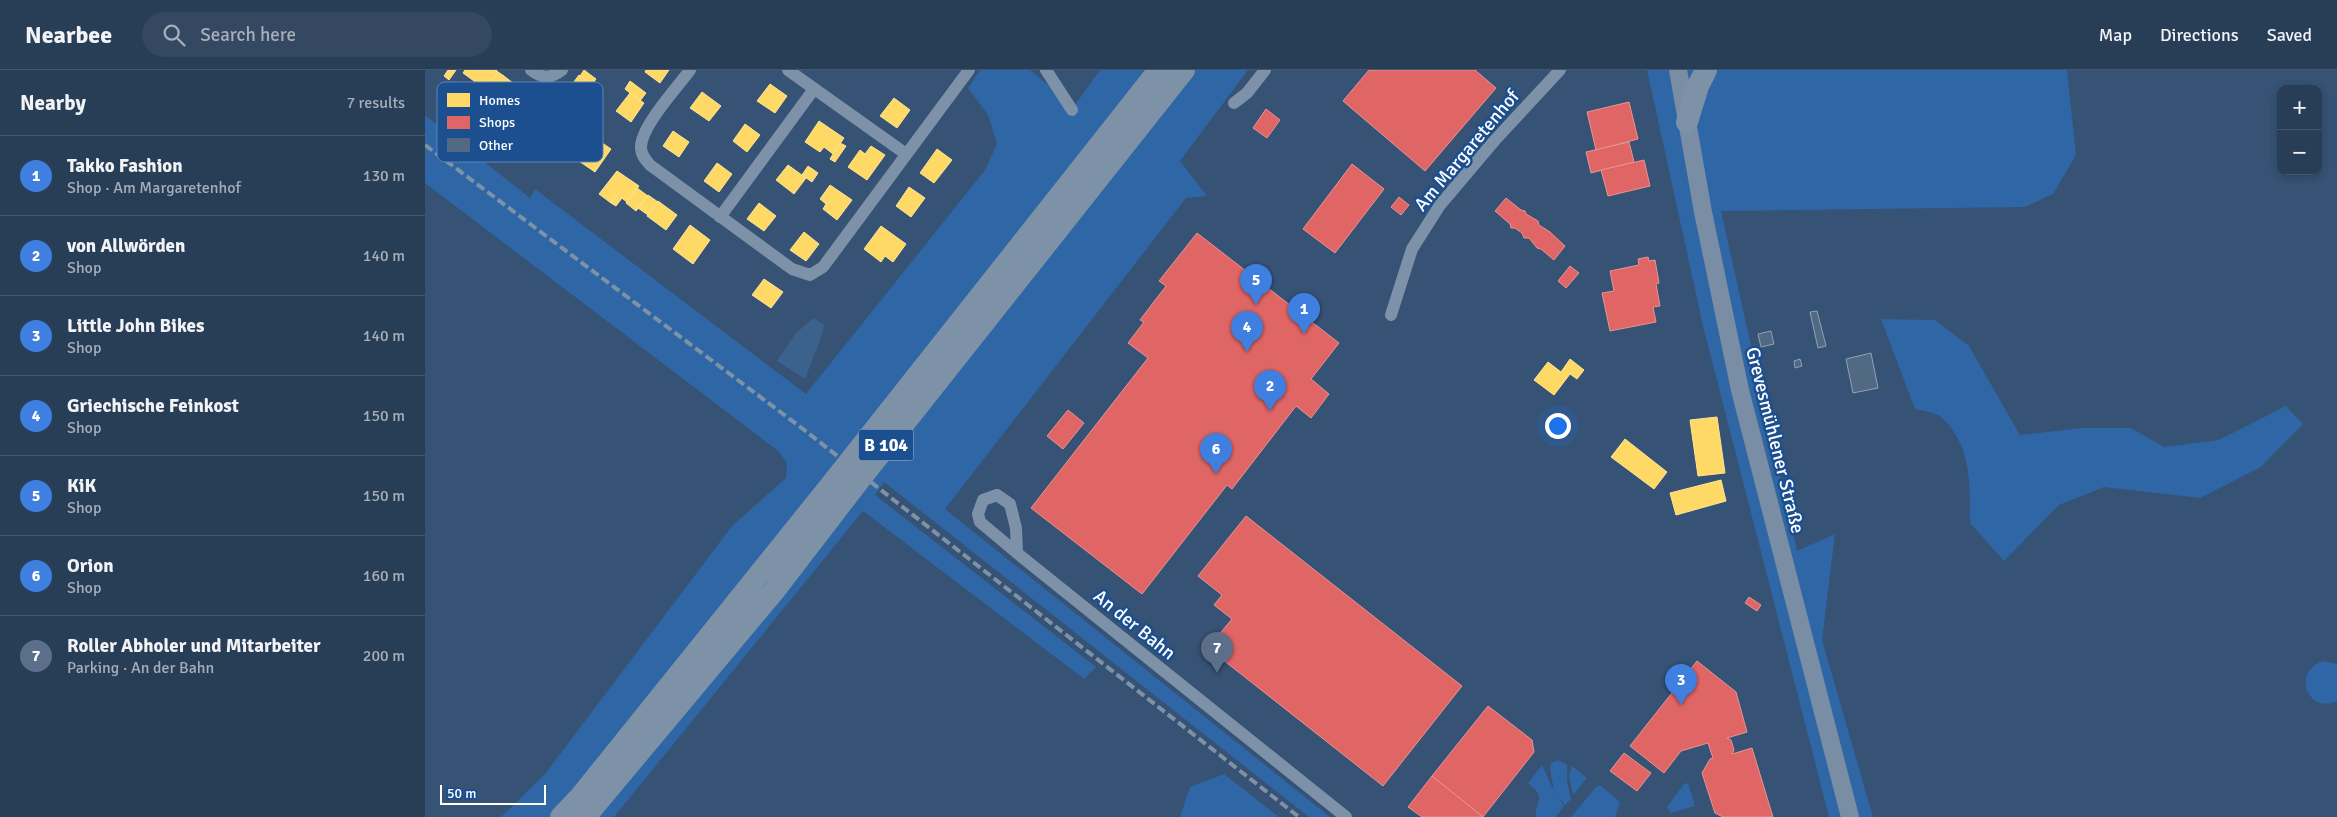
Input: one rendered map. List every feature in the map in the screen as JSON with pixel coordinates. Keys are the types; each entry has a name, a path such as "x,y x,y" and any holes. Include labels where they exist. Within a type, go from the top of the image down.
{"highway":[{"name":"B 104","path":"561,817 581,796 821,498 1159,70"},
{"name":"B 104","path":"585,817 774,591 860,478 1184,70"},
{"path":"1687,122 1706,70"}],"street":[{"path":"531,70 540,77 551,77 562,70"},
{"path":"691,70 646,129 640,148 642,155 650,165 720,218 792,269 810,275 823,267 969,70"},
{"path":"788,70 906,154"},
{"path":"1046,70 1072,110"},
{"path":"1234,103 1247,93 1265,70"},
{"name":"Am Margaretenhof","path":"1391,315 1412,249 1440,205 1495,140 1560,70"},
{"name":"Grevesmühlener Straße","path":"1677,70 1703,212 1740,390 1850,817"},
{"path":"720,218 814,89"},
{"name":"An der Bahn","path":"1017,553 1346,817"}],"shaded area":[{"path":"980,70 1030,70 1074,106 1100,70 1248,70 1180,161 1207,196 1186,198 945,509 1330,817 1309,817 884,482 875,495 1096,667 1084,679 863,511 614,817 501,817 545,774 732,526 786,478 787,463 778,451 425,183 425,115 437,124 437,162 484,162 530,198 535,189 806,394 985,170 997,144 988,115 968,88"},
{"path":"1647,70 2067,70 2076,155 2053,194 2025,207 1721,211 1797,551 1835,534 1822,640 1873,817 1829,817 1703,326"},
{"path":"813,318 824,324 823,332 805,379 777,361 795,334"},
{"path":"1881,319 1935,320 1969,346 2020,435 2082,428 2131,428 2164,447 2219,440 2286,406 2303,424 2261,467 2200,498 2104,487 2059,505 2004,561 1970,523 1969,480 1964,453 1959,440 1941,417 1915,409"},
{"path":"2323,661 2337,664 2337,701 2327,704 2318,702 2312,697 2307,690 2306,682 2307,674 2313,666"},
{"path":"1558,760 1567,765 1567,782 1571,799 1565,805 1557,795 1564,806 1556,817 1536,817 1539,796 1528,783 1542,765 1554,791 1550,769 1551,763"},
{"path":"1572,766 1587,778 1573,795 1569,776"},
{"path":"1224,774 1279,817 1180,817 1190,787"},
{"path":"1688,783 1695,806 1671,813 1667,807 1684,784"},
{"path":"1600,785 1620,802 1615,817 1571,817 1596,787"}],"building: Homes":[{"path":"448,70 456,70 449,80 444,76"},
{"path":"465,70 496,70 498,72 490,82 475,82 463,73"},
{"path":"584,70 596,79 594,82 588,82 580,76"},
{"path":"646,70 669,70 660,83 645,72"},
{"path":"498,72 504,76 500,82 490,82"},
{"path":"579,75 588,82 574,82"},
{"path":"504,76 509,80 508,82 500,82"},
{"path":"630,81 646,93 640,101 625,89"},
{"path":"770,84 787,96 775,113 757,101"},
{"path":"702,92 721,106 709,121 690,108"},
{"path":"630,93 644,103 631,122 616,111"},
{"path":"894,98 910,110 897,128 880,116"},
{"path":"819,121 844,138 833,154 824,147 820,152 805,142"},
{"path":"745,124 760,135 747,152 733,141"},
{"path":"673,131 689,142 679,157 663,146"},
{"path":"840,143 846,146 835,162 830,159"},
{"path":"603,144 611,149 603,160"},
{"path":"871,146 885,155 867,180 848,167 860,150 865,154"},
{"path":"937,149 952,160 934,183 920,173"},
{"path":"580,162 602,162 595,172"},
{"path":"717,163 732,174 719,192 704,181"},
{"path":"788,165 806,178 794,194 776,180"},
{"path":"808,166 818,173 812,182 802,175"},
{"path":"617,171 639,186 627,202 619,196 615,196 611,203 599,194"},
{"path":"830,185 852,200 837,220 823,209 826,204 820,199"},
{"path":"909,187 925,198 911,217 896,206"},
{"path":"637,188 648,196 636,211 626,203"},
{"path":"648,195 658,202 648,215 638,208"},
{"path":"615,196 622,198 616,206 611,203"},
{"path":"658,201 677,215 666,230 647,216"},
{"path":"759,203 776,216 764,231 747,219"},
{"path":"690,225 710,240 693,264 673,249"},
{"path":"881,226 906,244 893,262 885,256 881,262 864,249"},
{"path":"804,232 819,244 806,261 790,250"},
{"path":"764,279 783,292 771,308 752,295"},
{"path":"1570,359 1584,370 1577,379 1570,374 1554,395 1534,380 1548,362 1561,372"},
{"path":"1717,417 1725,473 1698,476 1690,420"},
{"path":"1625,439 1667,472 1654,489 1611,457"},
{"path":"1721,480 1726,501 1676,515 1670,493"}],"building: Shops":[{"path":"1369,70 1475,70 1496,88 1425,171 1343,101"},
{"path":"1629,102 1638,139 1596,150 1587,112"},
{"path":"1266,109 1280,120 1267,138 1253,128"},
{"path":"1629,142 1634,162 1591,173 1586,152"},
{"path":"1644,160 1650,186 1608,196 1601,170"},
{"path":"1352,164 1384,189 1335,253 1303,229"},
{"path":"1399,197 1409,205 1401,215 1391,207"},
{"path":"1506,198 1538,221 1539,225 1565,246 1554,260 1537,248 1529,238 1524,238 1522,233 1515,228 1511,228 1510,224 1495,211"},
{"path":"1197,233 1339,343 1311,379 1329,394 1311,418 1296,406 1232,489 1227,485 1142,594 1031,508 1148,358 1128,343 1144,322 1140,320 1166,286 1159,281"},
{"path":"1648,257 1649,261 1655,260 1659,283 1656,284 1660,306 1653,307 1656,322 1610,331 1602,293 1614,291 1610,271 1639,265 1638,259"},
{"path":"1570,266 1579,273 1566,288 1558,281"},
{"path":"1068,410 1084,423 1063,449 1047,436"},
{"path":"1246,516 1462,686 1383,786 1208,648 1232,619 1214,605 1222,595 1198,576"},
{"path":"1749,597 1761,605 1757,611 1745,603"},
{"path":"1697,661 1736,692 1747,732 1727,738 1731,740 1734,750 1732,754 1752,748 1773,817 1723,817 1715,813 1702,773 1710,759 1713,758 1708,743 1681,751 1664,773 1630,746"},
{"path":"1488,706 1532,740 1534,752 1483,817 1432,776"},
{"path":"1624,753 1651,773 1637,791 1610,771"},
{"path":"1432,776 1483,817 1422,817 1408,807"}],"building: Other":[{"path":"1817,311 1826,346 1818,348 1810,312"},
{"path":"1771,331 1774,344 1761,347 1758,334"},
{"path":"1871,353 1878,388 1853,393 1846,359"},
{"path":"1800,359 1802,366 1795,368 1794,361"}],"railway":[{"path":"425,145 437,154"},
{"path":"448,162 803,429 1299,817"}],"place":[{"name":"KiK","path":"1256,305"},
{"name":"Takko Fashion","path":"1304,334"},
{"name":"Griechische Feinkost","path":"1247,352"},
{"name":"von Allwörden","path":"1270,411"},
{"name":"Orion","path":"1216,474"},
{"name":"Roller Abholer und Mitarbeiter","path":"1217,673"},
{"name":"Little John Bikes","path":"1681,705"}]}
